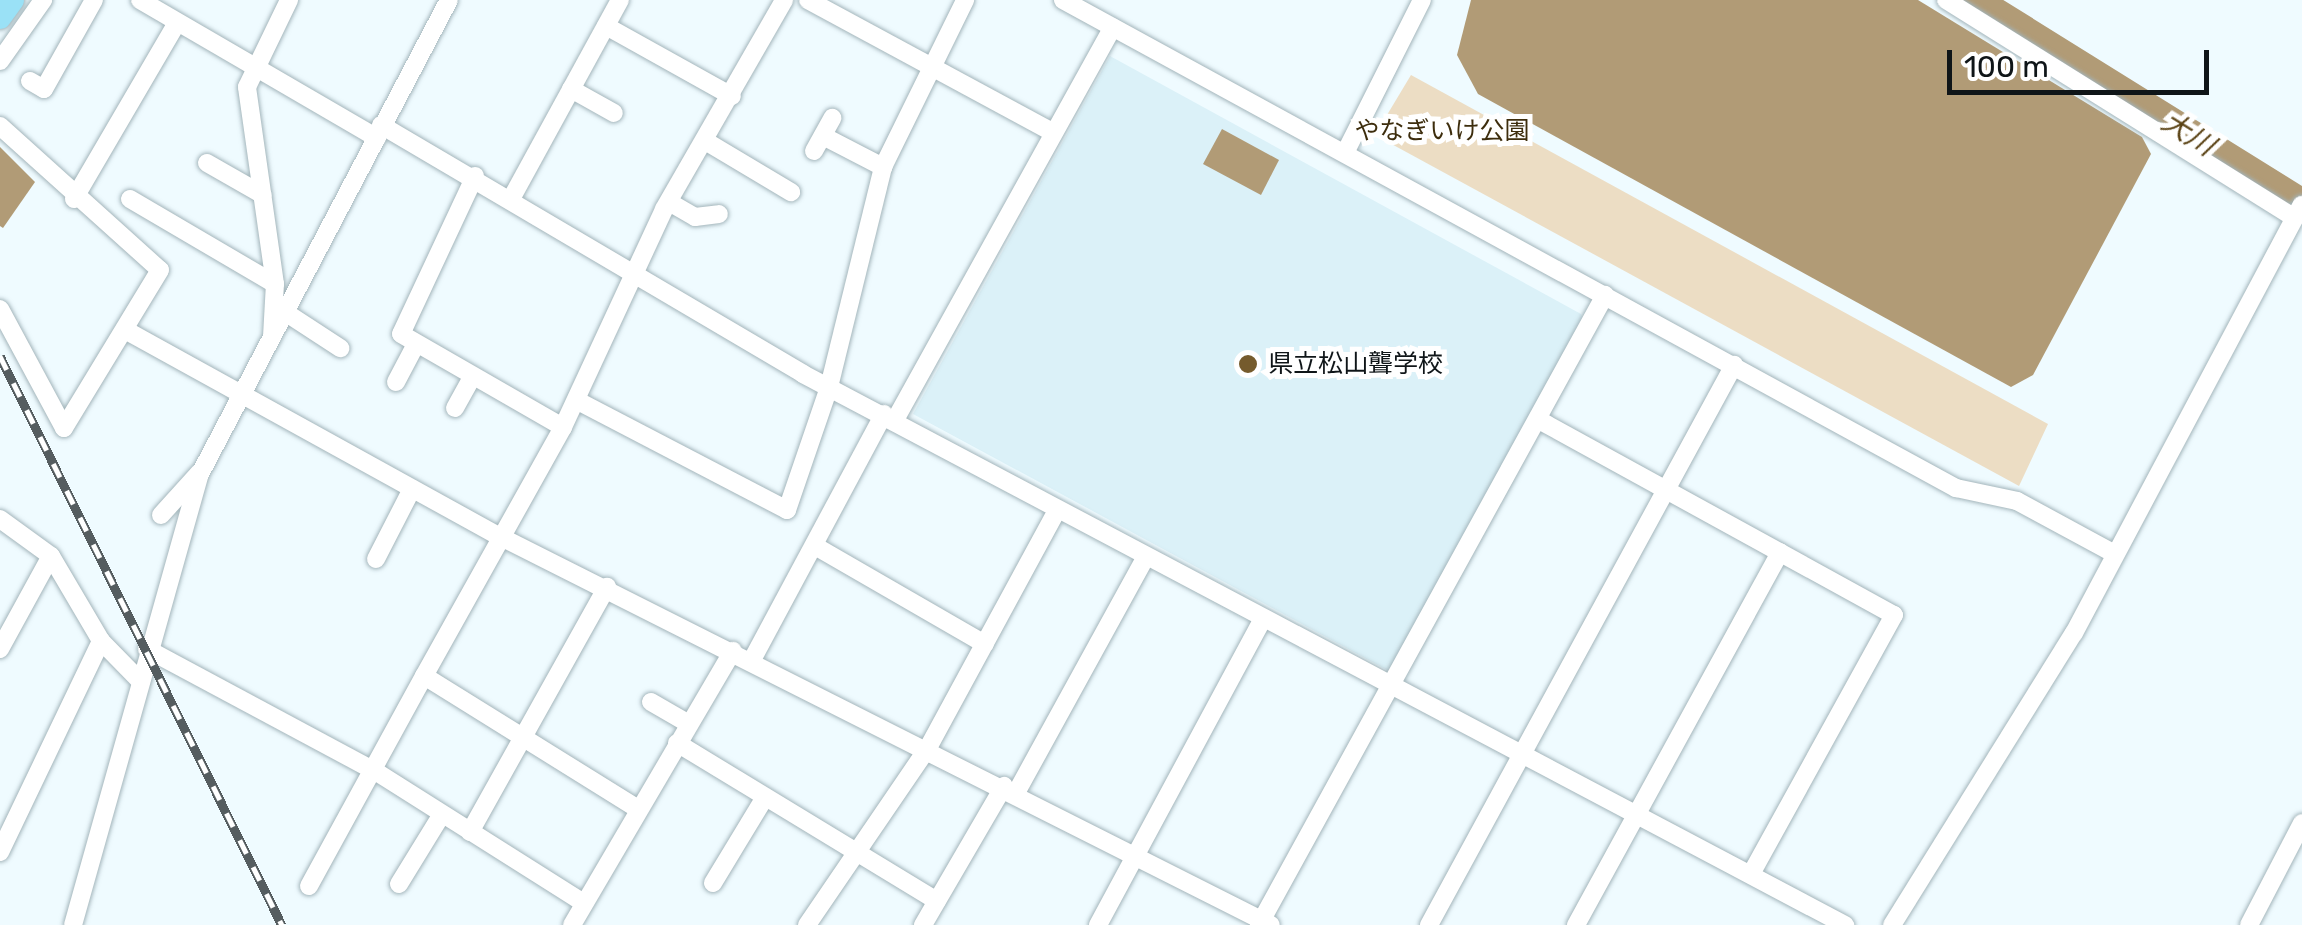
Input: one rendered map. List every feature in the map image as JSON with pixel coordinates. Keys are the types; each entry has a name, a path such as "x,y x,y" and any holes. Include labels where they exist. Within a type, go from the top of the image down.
{"main road":[{"path":"0,18 12,0"}],"street":[{"path":"0,61 43,0"},
{"path":"30,81 44,88 94,0"},
{"path":"140,0 253,66 379,132 475,176 829,388 890,417 1261,622 1845,925"},
{"path":"272,338 276,284 248,87 253,66 289,0"},
{"path":"73,925 147,649 200,474 272,338 290,316 379,132 449,0"},
{"path":"511,199 620,0"},
{"path":"309,886 375,771 499,536 563,427 632,272 784,0"},
{"path":"808,0 1052,132"},
{"path":"576,400 787,510 829,388 884,167 929,64 965,0"},
{"path":"1063,0 1956,488 2017,501 2115,554"},
{"path":"1892,925 2038,697 2298,212 1946,0"},
{"path":"1345,153 1417,2"},
{"path":"74,198 177,23"},
{"path":"606,26 732,96"},
{"path":"753,658 1113,27"},
{"path":"571,88 614,113"},
{"path":"832,118 818,144 884,167"},
{"path":"0,126 74,198 157,260 126,330 64,428 0,309"},
{"path":"706,142 792,192"},
{"path":"208,163 264,195"},
{"path":"475,176 400,320 415,346 563,427"},
{"path":"130,198 276,284"},
{"path":"669,202 695,217 719,214"},
{"path":"126,330 499,536 929,746 1131,859 1264,923 1606,295"},
{"path":"290,316 340,348"},
{"path":"396,382 415,346"},
{"path":"1429,925 1734,364"},
{"path":"456,408 472,377"},
{"path":"1540,420 1894,614 1751,874"},
{"path":"161,515 200,474"},
{"path":"376,560 412,488"},
{"path":"807,925 929,746 1056,510"},
{"path":"0,518 51,556 101,641 140,681"},
{"path":"815,546 985,644"},
{"path":"1576,925 1780,552"},
{"path":"0,648 51,556"},
{"path":"923,925 1010,790 1146,558"},
{"path":"470,832 607,587"},
{"path":"1098,925 1261,622"},
{"path":"0,852 101,641"},
{"path":"147,649 375,771 584,902"},
{"path":"572,925 732,650"},
{"path":"424,676 524,734 638,809"},
{"path":"651,702 689,724"},
{"path":"678,743 937,901"},
{"path":"713,884 765,797"},
{"path":"0,805 18,815"},
{"path":"399,884 442,814"},
{"path":"2250,925 2302,823"}],"shaded area":[{"path":"1471,0 1918,0 2142,137 2151,154 2033,375 2011,387 1478,94 1457,55"},
{"name":"県立松山聾学校","path":"1110,56 1581,314 1584,322 1389,671 913,414"},
{"path":"1222,129 1279,160 1261,195 1203,164"},
{"path":"0,147 35,182 3,228 0,226"}],"green space":[{"name":"やなぎいけ公園","path":"1411,75 2048,424 2019,486 1375,135"}],"waterway":[{"name":"大川","path":"1973,0 2302,205"}],"railway":[{"path":"0,356 282,925"}],"place":[{"name":"県立松山聾学校","path":"1248,364"}]}
